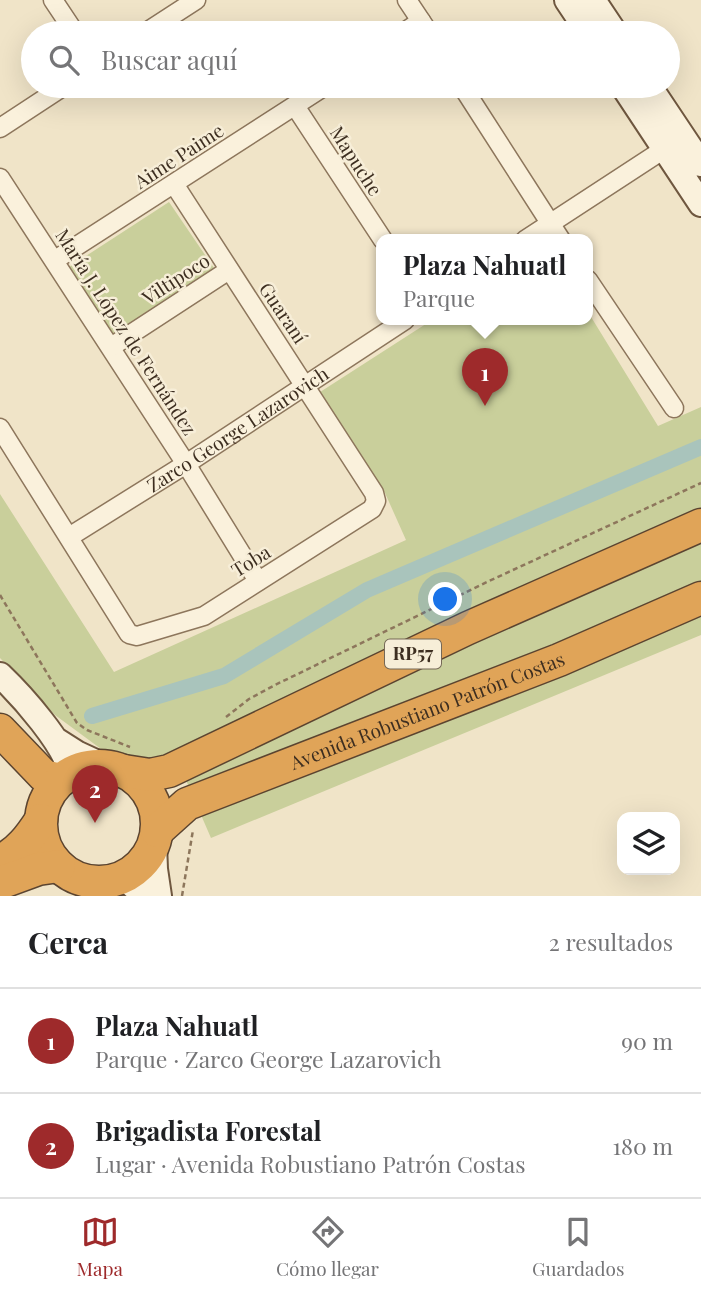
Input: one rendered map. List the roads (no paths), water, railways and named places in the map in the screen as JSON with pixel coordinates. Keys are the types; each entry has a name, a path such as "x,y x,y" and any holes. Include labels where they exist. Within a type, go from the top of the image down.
{"highway":[{"name":"RP57","path":"66,777 87,767 120,761 150,775 169,771 468,628 701,524"},
{"name":"Avenida Robustiano Patrón Costas","path":"155,837 187,804 559,660 701,598"},
{"path":"0,730 44,776 66,777"},
{"path":"66,777 47,799 41,820 45,845 59,866 75,877 122,887 143,860 155,837 156,813 150,796 120,761"},
{"path":"0,861 9,857 26,841 41,820"},
{"path":"0,883 37,869 59,866"}],"street":[{"path":"53,0 67,21"},
{"path":"164,21 196,0"},
{"path":"407,0 421,21"},
{"path":"567,0 581,21"},
{"path":"593,0 607,21"},
{"path":"0,128 46,98"},
{"name":"Aime Paime","path":"55,261 307,98"},
{"path":"470,98 557,234"},
{"path":"637,98 683,137 701,204"},
{"path":"657,98 701,164"},
{"name":"Mapuche","path":"295,106 379,234"},
{"path":"534,234 683,137"},
{"name":"María J. López de Fernández","path":"0,178 186,464 258,581"},
{"name":"Guaraní","path":"174,184 306,386 374,493 376,501"},
{"name":"Viltipoco","path":"111,347 229,270"},
{"path":"593,287 674,408"},
{"name":"Zarco George Lazarovich","path":"69,537 186,464 398,325"},
{"path":"0,428 69,537"},
{"name":"Toba","path":"69,537 129,634 137,636 196,620 372,509 376,501"},
{"path":"0,675 66,756 66,777"},
{"path":"54,738 78,754 120,761"},
{"path":"155,837 155,869 159,896"}],"waterway":[{"path":"92,716 224,676 367,590 701,447"}],"place":[{"name":"Plaza Nahuatl","path":"485,406"},
{"name":"Brigadista Forestal","path":"95,823"}]}
